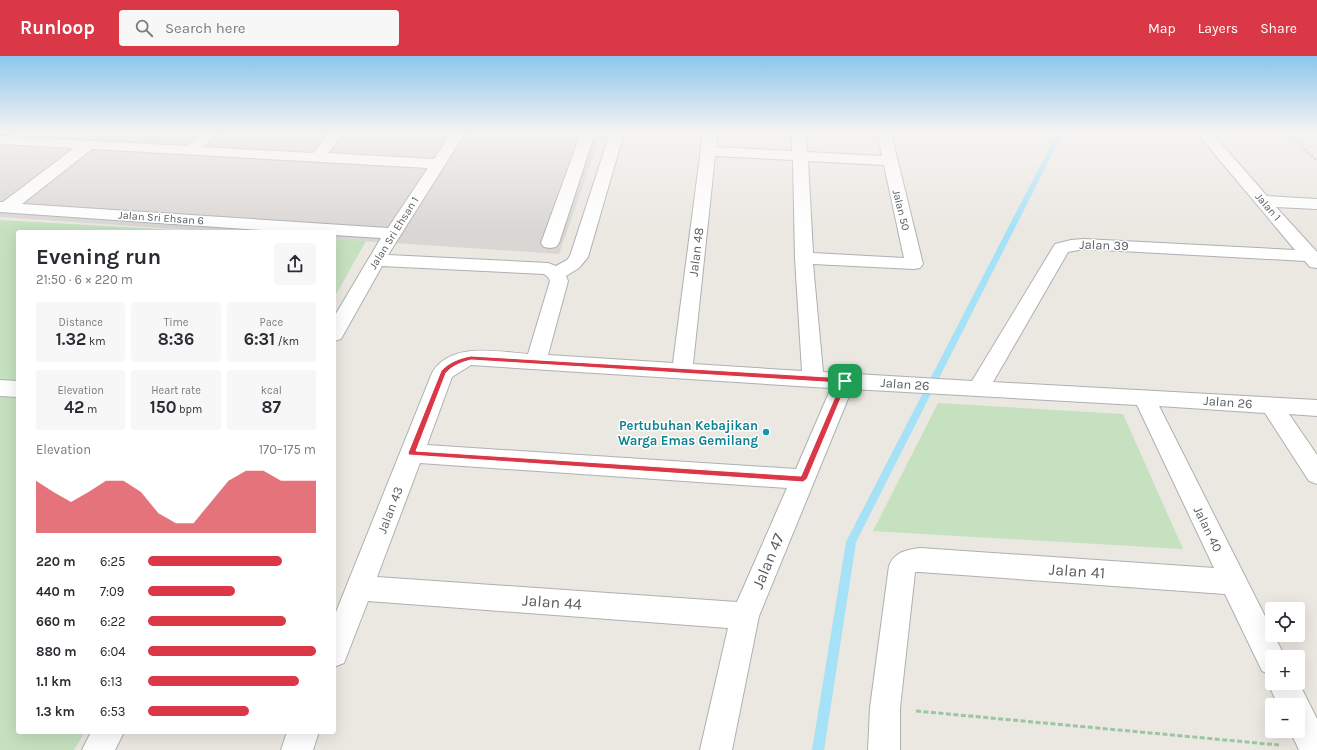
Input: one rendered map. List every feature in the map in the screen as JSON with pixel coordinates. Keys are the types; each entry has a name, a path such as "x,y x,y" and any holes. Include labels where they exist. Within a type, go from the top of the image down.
{"street":[{"path":"3,208 60,165"},
{"name":"Jalan Sri Ehsan 1","path":"336,330 376,260 437,165"},
{"path":"550,243 577,165"},
{"path":"556,274 573,264 579,258 607,165"},
{"name":"Jalan 48","path":"682,371 706,165"},
{"path":"800,165 804,258 813,379"},
{"name":"Jalan 50","path":"804,258 914,264 890,165"},
{"name":"Jalan 1","path":"1232,165 1314,260"},
{"path":"1263,201 1317,204"},
{"name":"Jalan Sri Ehsan 6","path":"3,208 333,230"},
{"name":"Jalan Sri Ehsan 6","path":"336,230 393,234"},
{"name":"Jalan 39","path":"971,389 1061,248 1071,245 1084,244 1314,260"},
{"path":"376,260 548,269 556,274 559,281 536,362"},
{"name":"Jalan 26","path":"447,368 462,360 471,358 971,389 1144,397 1317,408"},
{"name":"Jalan 43","path":"336,648 443,372 447,368"},
{"name":"Jalan 47","path":"716,750 745,616 803,479 856,381"},
{"path":"0,388 16,389"},
{"name":"Jalan 40","path":"1144,397 1267,650"},
{"path":"1271,405 1317,474"},
{"path":"412,453 803,479"},
{"name":"Jalan 41","path":"885,708 902,566 908,561 920,560 1234,582"},
{"name":"Jalan 44","path":"359,588 745,616"},
{"path":"884,750 885,708"},
{"path":"1305,728 1315,749"},
{"path":"98,750 107,734"},
{"path":"296,750 303,734"}],"path":[{"path":"885,708 1315,749"}],"shaded area":[{"path":"0,165 590,165 559,254 336,239 336,230 194,230 0,217"}],"green space":[{"path":"0,220 175,230 16,230 16,734 84,734 74,750 0,750"},
{"path":"336,239 366,241 336,294"},
{"path":"938,403 1123,414 1183,549 873,531"}],"waterway":[{"path":"818,750 851,542 1043,165"}],"place":[{"name":"Pertubuhan Kebajikan Warga Emas Gemilang","path":"766,432"}],"route":[{"path":"471,358 845,381 803,479 412,453 443,372 447,368 462,360 471,358"}]}
